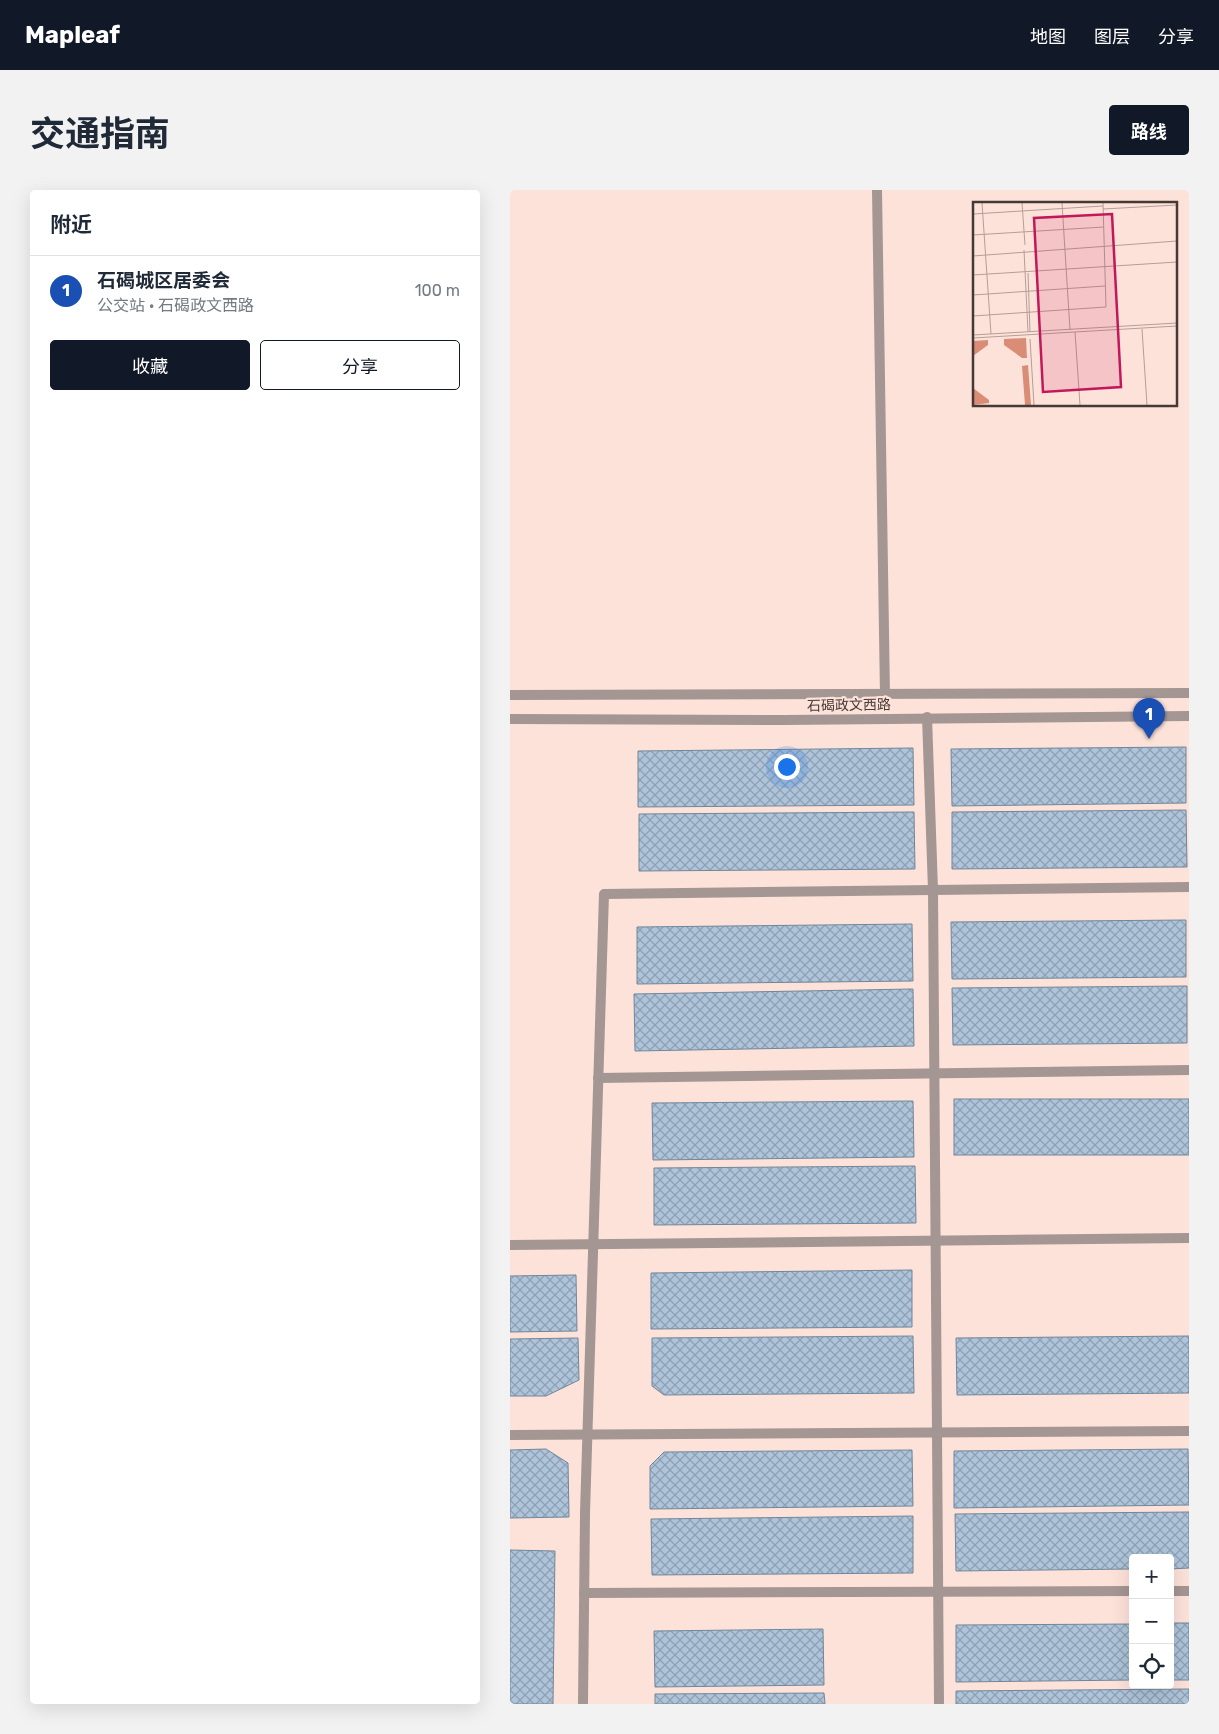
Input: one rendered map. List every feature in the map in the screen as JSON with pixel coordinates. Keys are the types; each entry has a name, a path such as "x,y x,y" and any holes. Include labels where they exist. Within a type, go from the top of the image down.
{"street":[{"path":"877,190 885,695"},
{"name":"石碣政文西路","path":"510,695 1189,693"},
{"name":"石碣政文西路","path":"510,719 784,720 927,717 1189,716"},
{"path":"927,717 933,890 939,1704"},
{"path":"583,1704 587,1435 604,894 1189,887"},
{"path":"598,1078 1189,1070"},
{"path":"510,1245 936,1239 1189,1238"},
{"path":"510,1435 1189,1431"},
{"path":"584,1593 1129,1591"},
{"path":"1174,1591 1189,1591"}],"building":[{"path":"1186,747 1186,803 952,806 951,749"},
{"path":"913,748 914,805 638,807 638,751"},
{"path":"1186,810 1187,867 952,869 952,812"},
{"path":"914,812 915,869 639,871 639,814"},
{"path":"1186,920 1186,977 952,979 951,922"},
{"path":"912,924 913,981 637,984 637,927"},
{"path":"1187,986 1187,1043 953,1045 952,988"},
{"path":"913,989 914,1046 635,1051 634,994"},
{"path":"954,1099 1189,1099 1189,1155 954,1155"},
{"path":"913,1101 914,1157 653,1160 652,1103"},
{"path":"915,1166 916,1223 654,1225 654,1168"},
{"path":"912,1270 912,1327 651,1329 651,1273"},
{"path":"576,1275 577,1331 510,1332 510,1276"},
{"path":"913,1336 914,1393 664,1395 652,1386 652,1338"},
{"path":"1189,1336 1189,1393 957,1395 956,1338"},
{"path":"578,1338 579,1380 546,1396 510,1396 510,1339"},
{"path":"546,1449 568,1463 569,1517 510,1518 510,1450"},
{"path":"1188,1449 1189,1505 954,1508 954,1451"},
{"path":"912,1450 913,1506 650,1509 650,1466 664,1452"},
{"path":"1189,1512 1189,1568 1174,1569 1174,1554 1129,1554 1129,1569 956,1571 955,1514"},
{"path":"913,1516 913,1573 652,1575 651,1519"},
{"path":"510,1550 555,1551 553,1704 510,1704"},
{"path":"1174,1623 1189,1623 1189,1680 1174,1680"},
{"path":"1129,1624 1129,1680 956,1682 956,1625"},
{"path":"823,1629 824,1685 655,1687 654,1631"},
{"path":"1189,1689 1189,1704 956,1704 956,1691"},
{"path":"824,1693 825,1704 655,1704 655,1694"}],"place":[{"name":"石碣城区居委会","path":"1149,739"}]}
